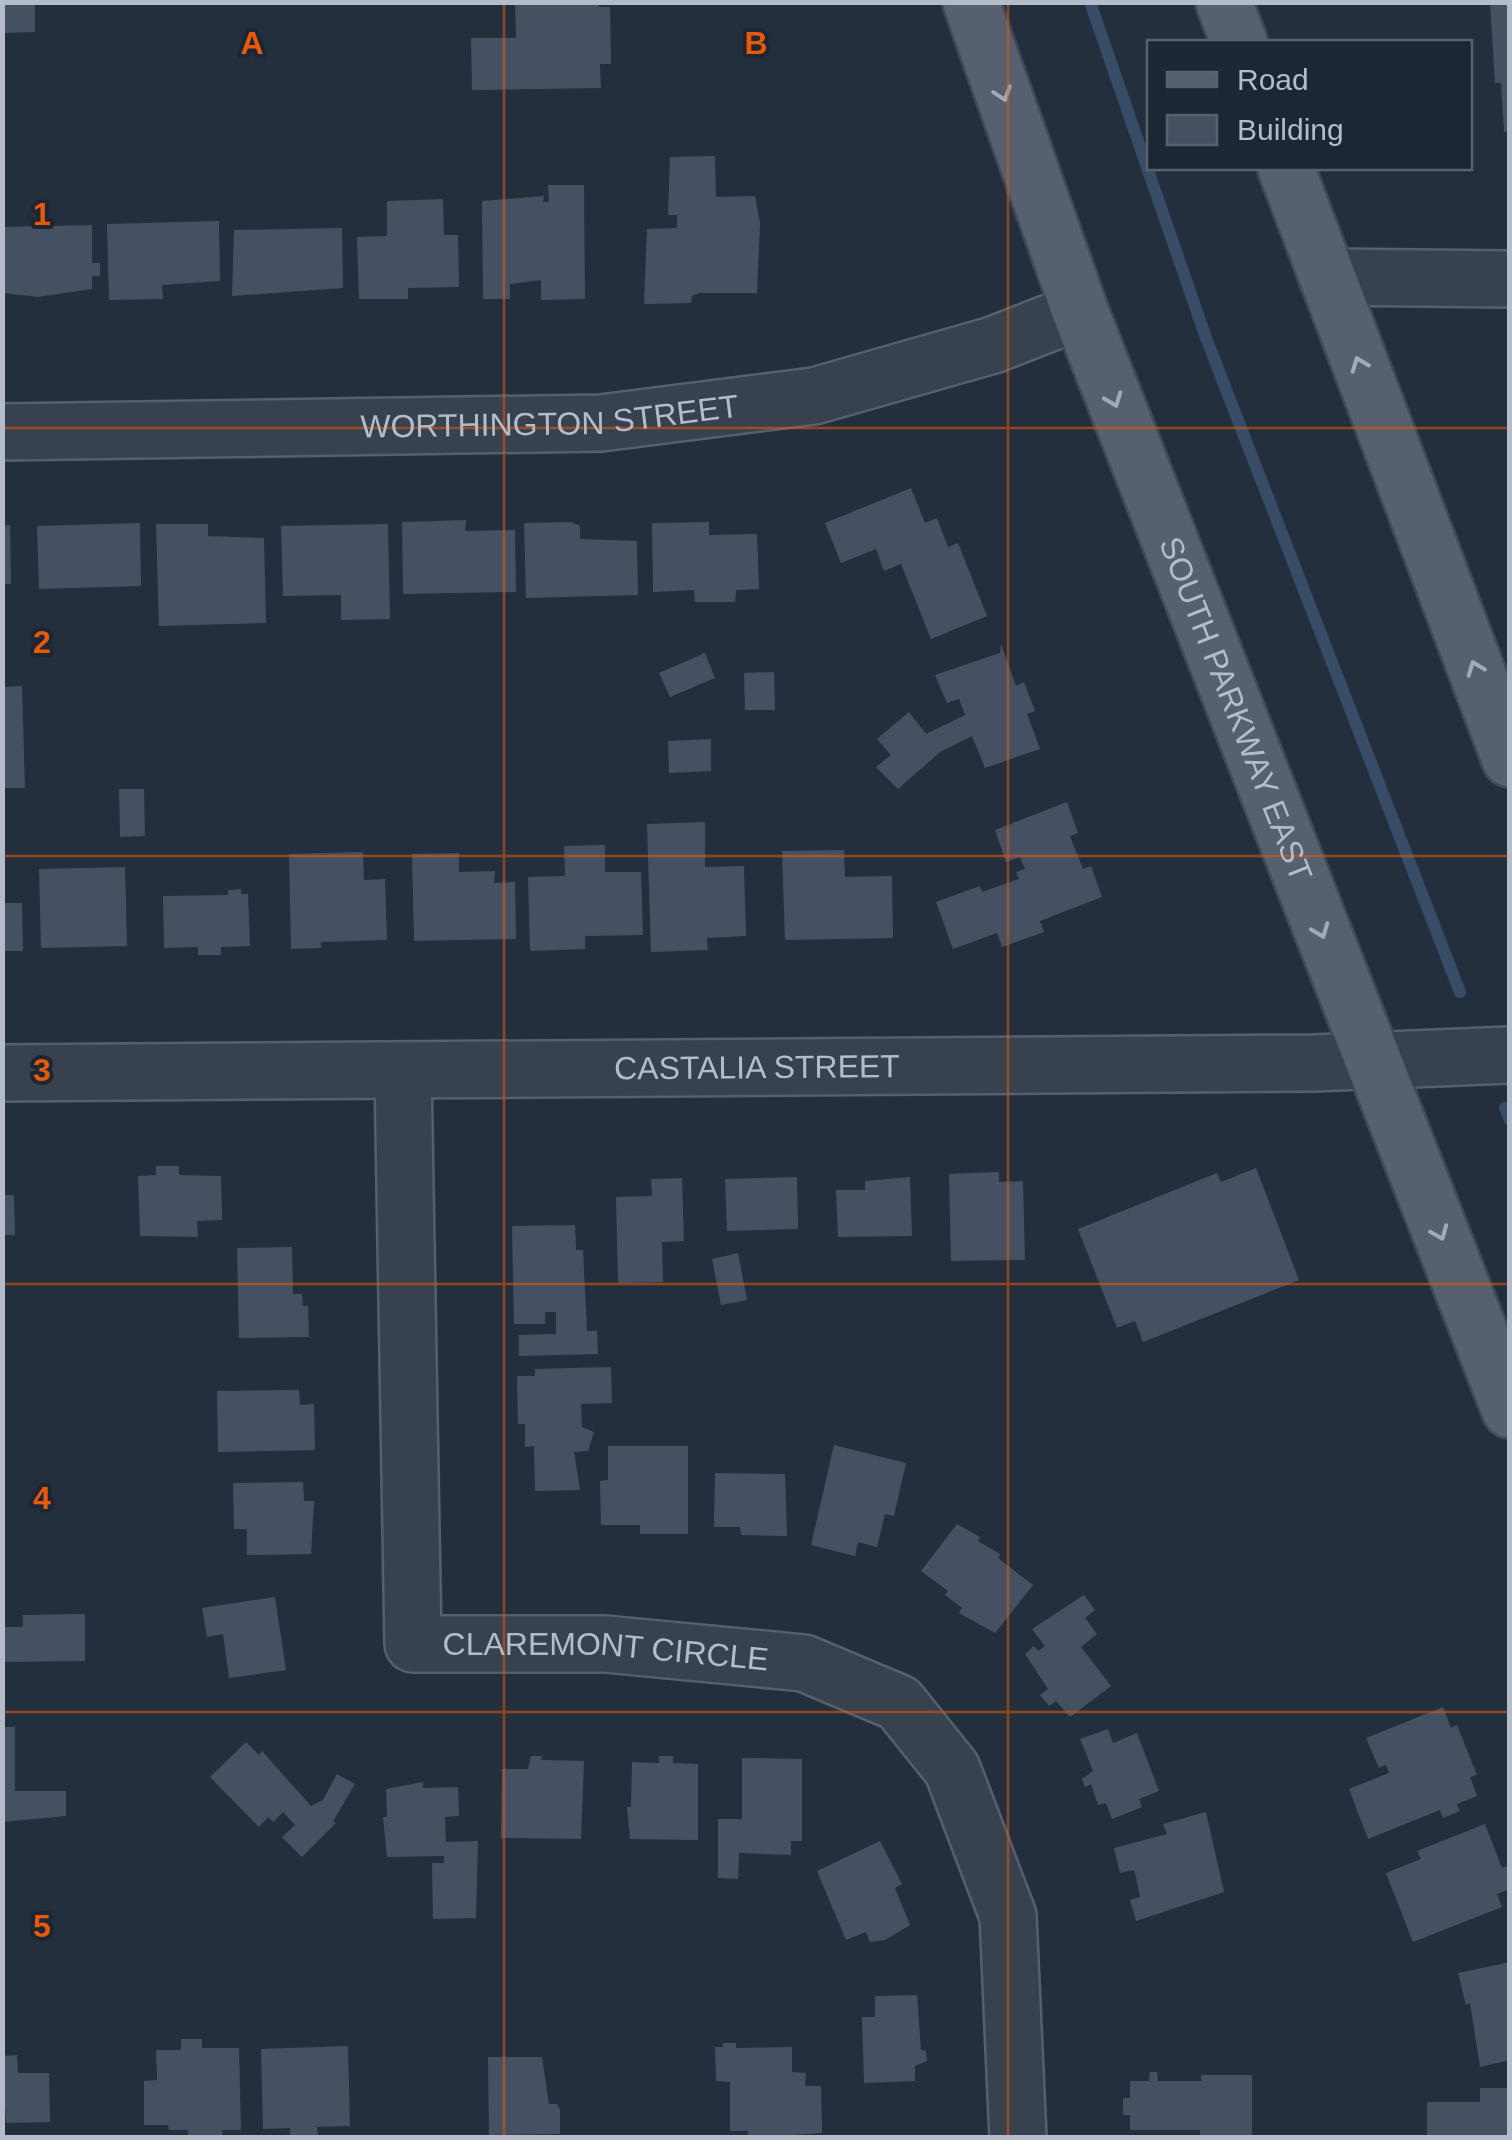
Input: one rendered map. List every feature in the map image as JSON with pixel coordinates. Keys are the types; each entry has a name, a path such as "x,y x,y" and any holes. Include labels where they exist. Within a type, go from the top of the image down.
{"main road":[{"name":"SOUTH PARKWAY EAST","path":"970,2 1080,311 1510,1410"},
{"path":"1224,2 1238,40"},
{"path":"1287,170 1510,759"}],"street":[{"path":"1326,278 1510,279"},
{"name":"WORTHINGTON STREET","path":"2,432 600,423 814,396 993,345 1080,311"},
{"name":"CASTALIA STREET","path":"2,1072 1373,1062 1510,1055"},
{"name":"CLAREMONT CIRCLE","path":"402,1072 413,1644 606,1644 804,1663 899,1703 952,1769 1008,1916 1018,2138"}],"building":[{"path":"2,2 35,2 35,32 2,33"},
{"path":"515,2 599,2 599,7 610,7 611,64 600,64 601,88 472,90 471,38 516,38"},
{"path":"1490,2 1510,2 1510,131 1504,132 1501,83 1495,83"},
{"path":"715,156 716,197 755,196 760,223 757,293 699,293 692,296 691,303 644,304 647,229 677,228 677,215 668,215 670,157"},
{"path":"548,185 584,185 585,299 541,300 541,280 510,284 510,299 483,299 482,201 544,196 543,202 549,202"},
{"path":"443,199 444,235 458,235 459,287 408,288 408,299 359,299 357,237 387,236 387,201"},
{"path":"219,221 220,281 162,285 163,299 109,300 107,224"},
{"path":"92,225 92,263 100,263 100,276 92,276 92,289 38,297 2,293 2,227"},
{"path":"342,228 343,288 232,296 234,230"},
{"path":"911,488 925,523 937,518 948,547 958,543 987,616 931,639 901,564 884,571 876,549 841,563 825,523"},
{"path":"466,520 465,531 515,530 516,592 403,594 402,522"},
{"path":"571,522 580,526 580,539 637,541 638,595 526,598 524,523"},
{"path":"709,522 709,535 757,534 759,589 736,590 735,602 695,602 694,590 653,592 652,523"},
{"path":"140,523 141,586 39,589 37,526"},
{"path":"156,524 208,524 208,536 264,538 266,623 159,626"},
{"path":"388,524 390,619 341,620 341,595 283,596 281,526"},
{"path":"10,525 11,584 2,584 2,526"},
{"path":"1001,644 1016,686 1024,682 1035,711 1027,714 1040,749 985,768 972,736 940,752 898,789 876,767 891,755 877,739 909,712 926,734 965,715 959,699 947,703 935,675 1000,653"},
{"path":"705,653 715,678 670,697 659,673"},
{"path":"774,672 775,710 745,710 744,673"},
{"path":"22,686 25,788 2,788 2,687"},
{"path":"711,739 711,771 669,773 668,741"},
{"path":"119,789 144,789 145,836 120,837"},
{"path":"1067,802 1078,833 1070,836 1083,869 1091,866 1102,897 1040,921 1044,932 1002,947 997,933 953,949 936,902 980,886 982,892 1019,879 1016,872 1025,869 1020,857 1006,862 995,830"},
{"path":"705,822 705,867 744,866 746,936 707,938 708,950 651,952 647,824"},
{"path":"605,845 605,872 641,872 643,935 585,936 585,949 530,951 528,877 565,876 564,846"},
{"path":"844,850 845,877 892,876 893,938 785,940 782,851"},
{"path":"363,852 364,880 385,879 387,940 321,942 321,948 291,949 289,854"},
{"path":"459,853 459,872 495,871 494,883 515,882 516,939 414,941 412,854"},
{"path":"125,867 127,946 41,948 39,869"},
{"path":"241,889 241,894 248,894 250,946 221,947 221,955 198,955 198,947 164,948 163,896 228,895 228,890"},
{"path":"2,903 22,903 23,951 2,951"},
{"path":"156,1166 179,1166 179,1175 221,1176 222,1220 197,1221 198,1237 140,1236 138,1176 156,1175"},
{"path":"1256,1168 1299,1280 1143,1342 1135,1321 1117,1328 1078,1229 1217,1173 1221,1182"},
{"path":"999,1172 999,1182 1023,1181 1025,1260 951,1261 949,1174"},
{"path":"797,1177 798,1229 727,1231 725,1179"},
{"path":"910,1177 912,1236 838,1237 836,1190 865,1190 865,1181"},
{"path":"682,1178 684,1241 662,1242 663,1282 618,1283 616,1197 652,1196 651,1179"},
{"path":"2,1195 14,1195 15,1235 2,1235"},
{"path":"575,1225 576,1250 583,1250 587,1331 597,1331 598,1354 519,1356 519,1335 556,1334 556,1312 545,1312 545,1324 514,1324 512,1226"},
{"path":"292,1247 293,1294 302,1294 303,1306 308,1306 309,1337 239,1338 237,1248"},
{"path":"738,1253 747,1300 721,1305 712,1259"},
{"path":"611,1367 612,1403 581,1404 582,1427 594,1432 588,1451 574,1452 580,1490 535,1491 534,1446 525,1447 525,1424 518,1424 517,1376 535,1376 535,1369"},
{"path":"299,1390 300,1405 314,1404 315,1450 218,1452 217,1391"},
{"path":"834,1445 906,1463 894,1516 885,1514 877,1547 858,1542 855,1556 811,1545"},
{"path":"608,1446 688,1446 688,1534 640,1534 640,1525 601,1525 600,1481 608,1480"},
{"path":"715,1473 785,1474 787,1536 741,1535 740,1527 714,1527"},
{"path":"303,1482 304,1501 314,1501 311,1554 247,1555 247,1529 234,1529 233,1483"},
{"path":"957,1524 980,1537 978,1541 1000,1554 998,1558 1033,1585 995,1633 959,1613 962,1608 945,1595 948,1591 921,1571"},
{"path":"1084,1595 1095,1610 1085,1618 1097,1634 1081,1647 1111,1686 1070,1717 1056,1701 1049,1706 1040,1695 1048,1689 1025,1654 1034,1646 1038,1651 1045,1646 1032,1629"},
{"path":"275,1597 286,1670 229,1678 223,1634 207,1637 202,1608"},
{"path":"85,1614 85,1661 2,1662 2,1627 23,1627 23,1615"},
{"path":"1443,1707 1451,1728 1457,1725 1477,1775 1470,1777 1477,1796 1457,1804 1460,1811 1443,1818 1440,1810 1368,1839 1349,1789 1389,1773 1386,1765 1379,1768 1366,1738"},
{"path":"2,1727 15,1727 15,1791 66,1791 66,1816 2,1822"},
{"path":"1108,1729 1113,1743 1137,1733 1159,1791 1139,1799 1142,1807 1112,1819 1106,1803 1098,1805 1091,1784 1085,1787 1082,1779 1093,1771 1080,1739"},
{"path":"246,1742 259,1755 262,1751 311,1806 323,1800 337,1774 355,1784 333,1821 336,1823 302,1857 282,1837 295,1825 283,1812 273,1822 268,1817 259,1827 210,1777"},
{"path":"531,1756 542,1756 541,1760 584,1761 581,1839 501,1838 502,1769 528,1769"},
{"path":"659,1756 673,1756 673,1763 698,1764 698,1840 630,1839 627,1807 631,1807 632,1762 659,1763"},
{"path":"742,1758 802,1759 802,1841 791,1841 791,1855 739,1853 738,1879 718,1878 718,1819 742,1819"},
{"path":"423,1782 423,1788 458,1787 459,1816 445,1817 446,1842 478,1841 476,1918 433,1919 432,1863 444,1863 444,1856 387,1857 383,1817 387,1817 386,1789"},
{"path":"1206,1812 1224,1892 1136,1921 1130,1900 1140,1897 1134,1870 1120,1873 1114,1848 1167,1834 1163,1824"},
{"path":"1485,1824 1502,1868 1510,1865 1510,1889 1497,1894 1502,1907 1413,1942 1386,1873 1421,1859 1417,1851"},
{"path":"880,1841 902,1884 895,1888 910,1925 885,1940 870,1942 866,1932 846,1940 817,1871"},
{"path":"1510,1962 1510,2060 1480,2067 1470,2003 1466,2005 1458,1973"},
{"path":"917,1995 921,2050 926,2051 927,2061 915,2066 915,2081 864,2083 862,2017 875,2017 875,1996"},
{"path":"181,2039 202,2039 202,2048 239,2048 241,2130 222,2130 223,2138 188,2138 188,2130 144,2125 144,2081 157,2080 156,2050 181,2050"},
{"path":"723,2043 736,2043 736,2048 792,2047 792,2072 806,2073 805,2086 821,2086 822,2133 748,2138 748,2131 730,2131 730,2082 716,2081 715,2047 723,2047"},
{"path":"348,2046 350,2126 317,2127 318,2135 290,2136 290,2128 263,2129 261,2049"},
{"path":"17,2055 18,2073 49,2073 50,2122 6,2123 2,2056"},
{"path":"488,2057 542,2057 549,2104 557,2104 560,2110 560,2134 489,2135"},
{"path":"1150,2072 1157,2072 1158,2081 1201,2081 1201,2075 1252,2075 1252,2138 1200,2138 1200,2130 1130,2130 1130,2115 1123,2115 1123,2098 1130,2098 1130,2081 1149,2081"},
{"path":"1480,2088 1510,2088 1510,2138 1427,2138 1427,2102 1480,2102"}],"waterway":[{"path":"1090,2 1147,167"},
{"path":"1148,170 1206,338 1460,992"},
{"path":"1505,1108 1510,1120"}]}
